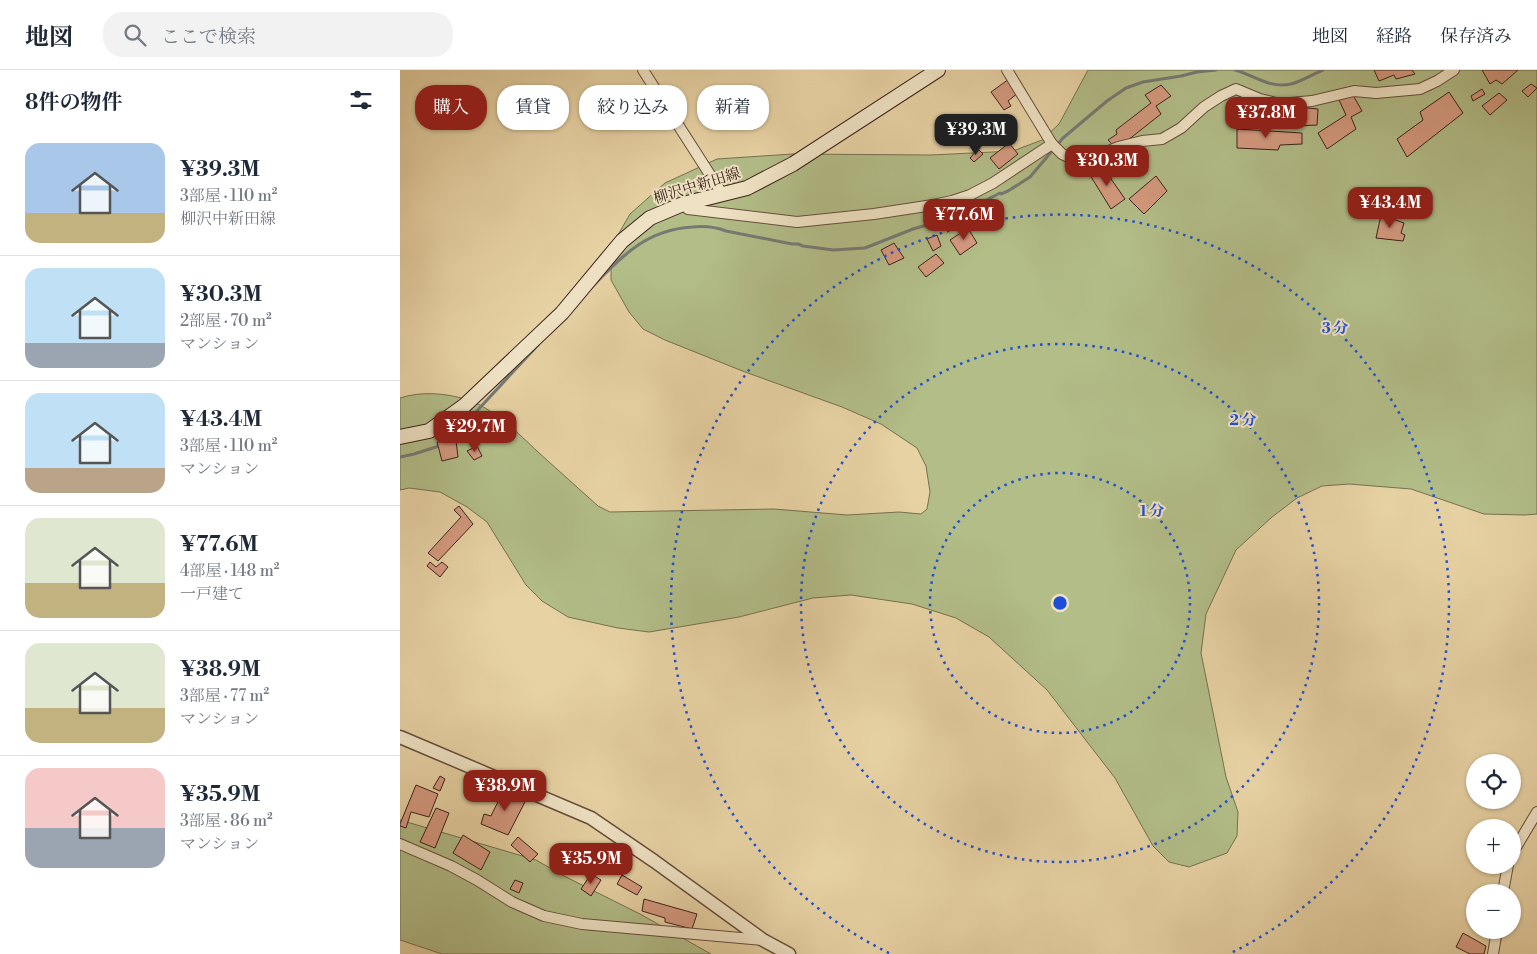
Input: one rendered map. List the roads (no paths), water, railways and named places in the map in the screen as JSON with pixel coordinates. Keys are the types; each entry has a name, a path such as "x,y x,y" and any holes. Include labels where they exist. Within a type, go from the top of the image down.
{"main road":[{"name":"柳沢中新田線","path":"400,437 429,430 464,406 562,313 622,241 650,218 683,204 747,188 793,164 938,70"}],"street":[{"path":"643,70 723,195"},
{"path":"1007,70 1052,144 1070,159 1082,162 1118,147 1162,140 1181,128 1204,107 1236,89 1260,99 1280,104 1312,101 1354,91 1376,93 1420,89 1437,82 1454,70"},
{"path":"683,204 688,210 797,222 874,214 933,205 970,195 993,183 1052,144"},
{"path":"400,737 591,818 763,940 789,954"},
{"path":"1521,839 1537,812"},
{"path":"400,844 451,866 512,902 544,916 582,924 763,940"},
{"path":"1493,954 1496,939"}],"waterway":[{"path":"590,289 612,266 635,247 647,239 675,229 709,227 792,244 833,250 865,248 913,229 951,218 1000,193 1008,191 1030,177 1063,138 1107,101 1126,88 1143,82 1216,70"},
{"path":"1235,70 1276,85 1295,83 1323,70"},
{"path":"400,457 436,447 462,427 538,345"}]}
